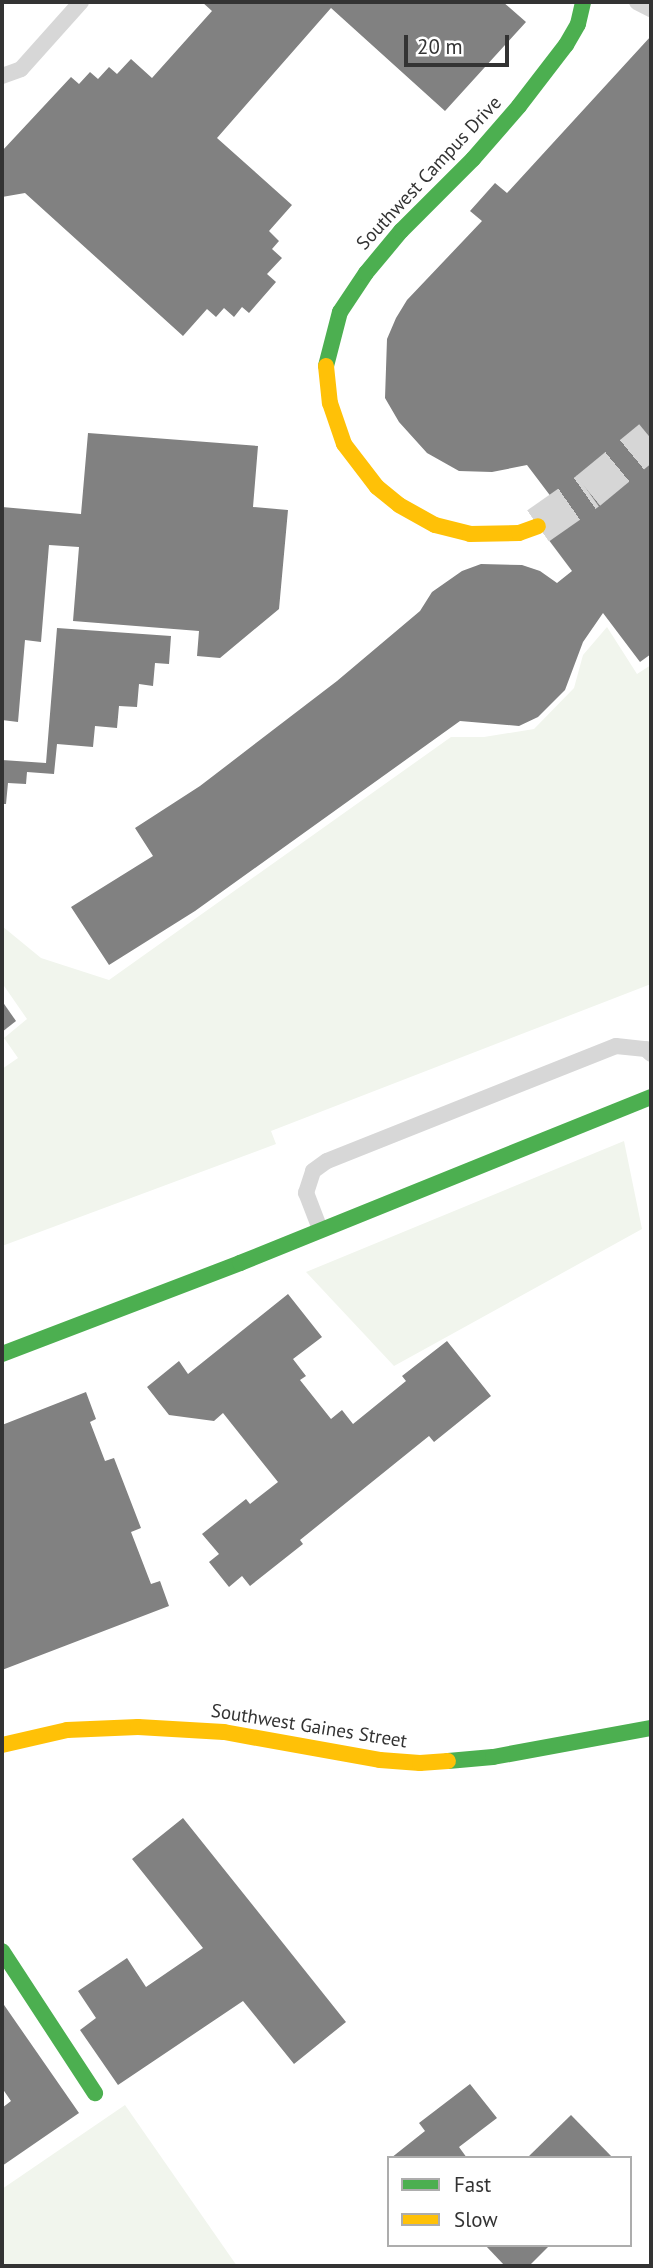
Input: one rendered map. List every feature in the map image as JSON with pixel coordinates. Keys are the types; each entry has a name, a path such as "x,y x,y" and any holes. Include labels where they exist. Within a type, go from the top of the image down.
{"street":[{"name":"Southwest Campus Drive","path":"538,526 519,534 470,534 435,525 399,505 377,487 344,444 330,403 326,363 340,312 366,273 401,230 473,159 526,97 566,45 578,24 583,2"},
{"path":"2,1354 651,1097"},
{"name":"Southwest Gaines Street","path":"2,1745 67,1730 138,1727 224,1732 380,1760 420,1763 493,1756 651,1728"},
{"path":"2,1951 95,2093"}],"lane":[{"path":"2,76 21,69 81,2"},
{"path":"637,2 651,9"},
{"path":"320,1229 306,1193 307,1181 313,1171 327,1161 616,1046 646,1049 651,1054"}],"shaded area":[{"path":"607,627 637,674 651,665 651,984 271,1131 276,1144 2,1246 2,1069 18,1058 4,1038 27,1019 2,983 2,926 41,958 109,980 451,737 484,737 534,729 574,688 583,655"},
{"path":"624,1141 642,1229 394,1366 306,1272"},
{"path":"125,2105 237,2266 2,2266 2,2189"}],"building":[{"path":"202,2 503,2 526,22 445,111 331,8 217,138 292,205 269,231 279,241 272,249 282,258 267,274 276,282 249,313 242,307 234,317 224,308 216,317 207,309 183,336 25,193 2,197 2,151 71,77 79,84 90,72 98,79 109,67 117,74 131,59 152,78 212,11"},
{"path":"651,36 651,654 640,662 603,613 583,642 565,690 538,717 519,726 460,721 195,911 109,965 71,907 153,856 135,828 200,786 337,681 420,611 432,592 462,571 481,564 522,565 540,571 557,583 572,571 533,519 555,502 527,465 492,472 459,471 427,453 399,422 385,398 387,339 407,300 482,221 470,211 495,183 507,193"},
{"path":"88,433 258,446 253,507 288,510 279,609 220,658 197,656 199,631 73,621 79,547 49,545 41,642 25,640 18,722 2,720 2,507 81,514"},
{"path":"57,628 171,636 169,664 155,663 153,686 139,684 137,707 119,706 117,728 95,726 93,747 57,744 54,774 27,772 26,784 8,783 6,804 2,804 2,760 46,763"},
{"path":"2,1001 16,1021 2,1032"},
{"path":"288,1294 322,1337 293,1359 306,1376 300,1380 331,1419 342,1410 353,1424 406,1381 402,1376 447,1341 491,1396 434,1442 429,1436 300,1540 303,1544 250,1586 242,1576 229,1587 209,1562 219,1554 202,1534 246,1499 250,1504 278,1482 223,1413 214,1421 169,1415 147,1387 179,1361 188,1374"},
{"path":"86,1392 96,1419 90,1422 105,1461 114,1458 141,1528 131,1532 151,1584 160,1581 169,1606 2,1670 2,1425"},
{"path":"183,1818 346,2022 294,2064 243,2001 118,2085 80,2030 96,2018 78,1991 127,1958 146,1987 203,1948 132,1859"},
{"path":"2,2002 79,2113 2,2166 2,2108 11,2101 2,2088"},
{"path":"470,2084 497,2118 459,2147 466,2156 394,2156 425,2131 419,2123"},
{"path":"571,2115 611,2156 529,2156"},
{"path":"487,2247 548,2247 529,2266 505,2266"}],"tunnel":[{"path":"538,526 588,491 651,439"}],"traffic: fast":[{"path":"326,366 340,312 366,273 401,231 473,159 519,106 566,45 578,24 583,2"},
{"path":"2,1354 240,1263 651,1097"},
{"path":"448,1761 493,1757 651,1728"},
{"path":"2,1951 95,2093"}],"traffic: slow":[{"path":"326,366 330,403 344,444 377,487 399,505 435,525 470,534 519,533 538,526"},
{"path":"2,1745 67,1730 138,1727 224,1732 380,1760 420,1763 448,1761"}]}
